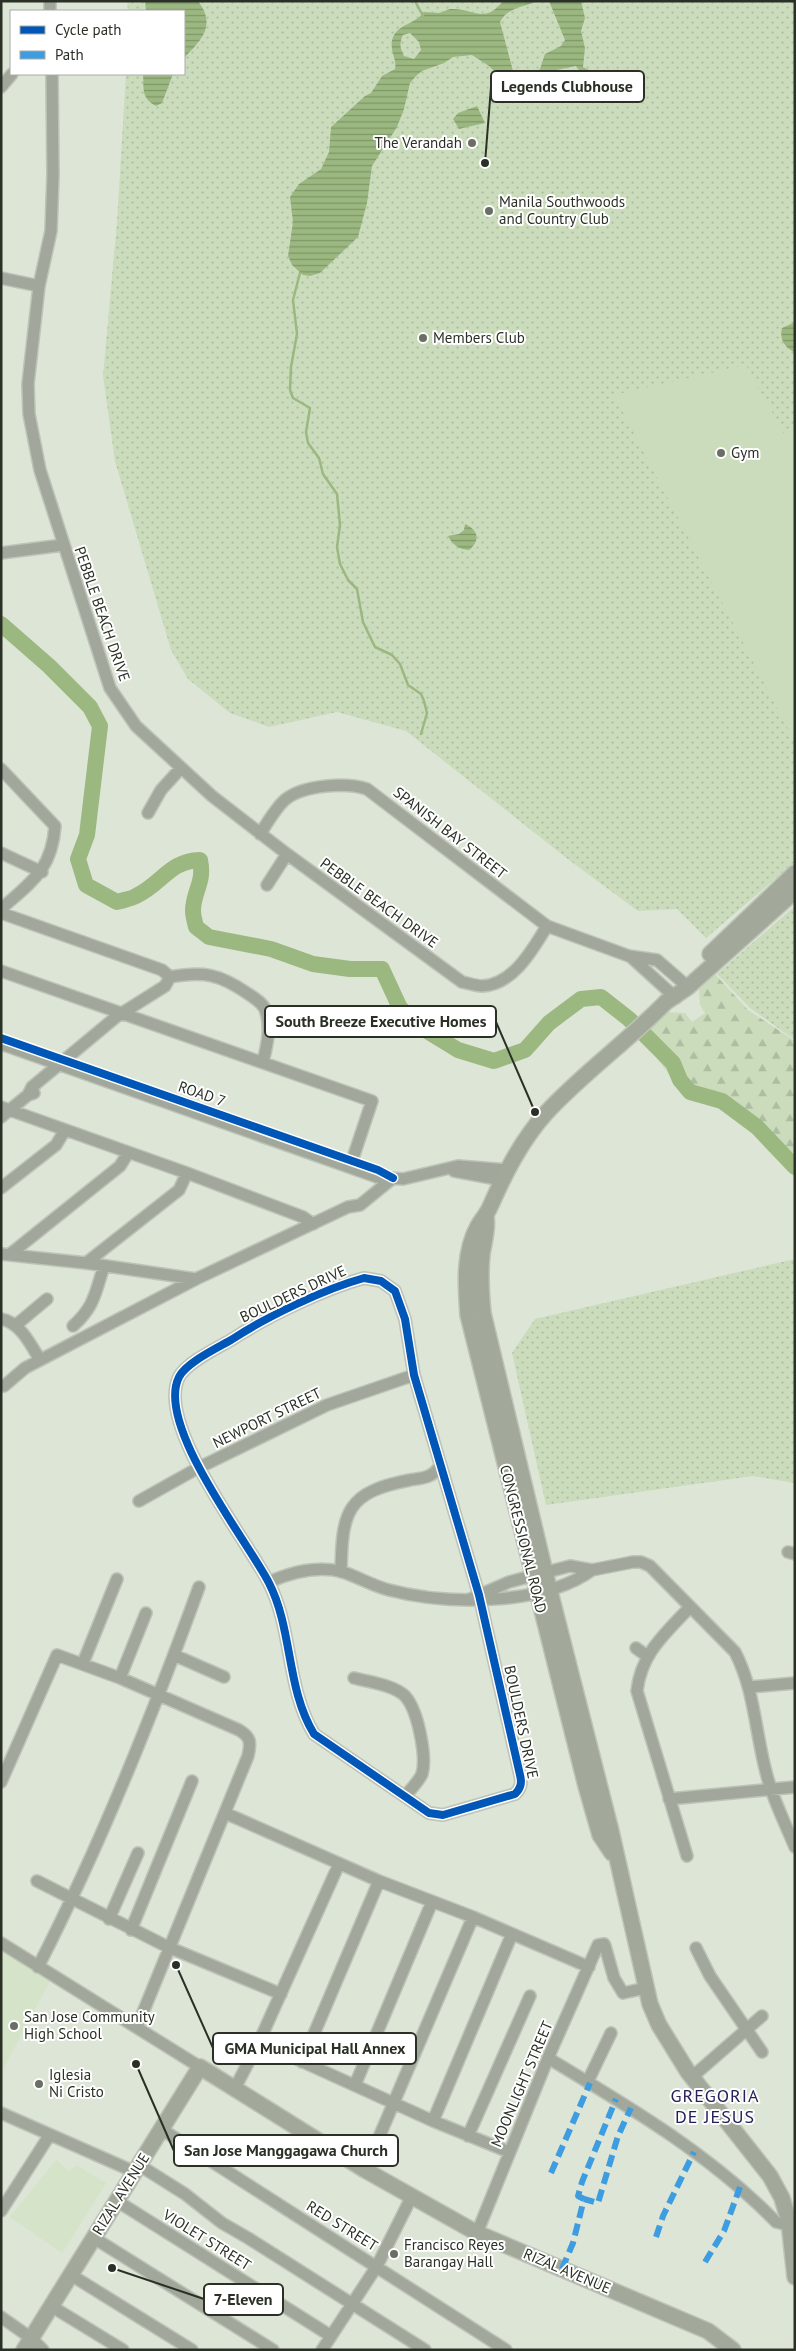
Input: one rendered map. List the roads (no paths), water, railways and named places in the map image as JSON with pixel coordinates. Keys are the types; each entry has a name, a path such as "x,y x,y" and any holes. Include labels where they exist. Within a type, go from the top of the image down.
{"main road":[{"name":"CONGRESSIONAL ROAD","path":"685,984 795,873"},
{"name":"CONGRESSIONAL ROAD","path":"794,892 670,997 546,1114 523,1142 486,1216 488,1228 474,1295 483,1313 538,1574 611,1831 639,1949 646,1988 659,2025 692,2077 770,2176 782,2198 792,2231 795,2276"},
{"name":"RIZAL AVENUE","path":"28,2344 200,2067 365,2170 477,2233 708,2331 733,2350"}],"street":[{"path":"1,87 11,75"},
{"name":"PEBBLE BEACH DRIVE","path":"52,75 53,175 51,231 39,286 28,384 29,414 33,440 63,545 110,688 136,726 212,796 286,854 462,982 481,991 508,976 533,948 547,926"},
{"path":"1,278 39,286"},
{"path":"1,553 63,545"},
{"path":"148,812 161,790 181,768"},
{"path":"1,769 55,826 54,840 42,872 1,909"},
{"name":"SPANISH BAY STREET","path":"260,834 285,800 296,792 355,785 367,789 547,926 629,956 657,960 685,984"},
{"path":"1,853 42,872"},
{"path":"266,885 286,854"},
{"path":"1,913 162,970 170,977 198,974 225,978 259,1001 266,1010 269,1035 263,1062"},
{"name":"SPANISH BAY STREET","path":"629,956 670,997"},
{"path":"1,971 372,1101 352,1161"},
{"path":"4,1111 28,1095 32,1087 67,1064 116,1017 124,1014 165,986 170,977"},
{"name":"ROAD 7","path":"1,1038 67,1064 377,1177 408,1178 458,1166 505,1175"},
{"name":"ROAD 7","path":"1,1044 67,1064 352,1161 393,1178"},
{"path":"4,1111 65,1130 187,1173 303,1217 313,1224"},
{"path":"1,1188 56,1145 65,1130"},
{"path":"5,1255 120,1166 128,1153"},
{"path":"86,1263 178,1190 187,1173"},
{"path":"4,1386 25,1368 196,1279 348,1207 360,1204 393,1178"},
{"path":"5,1255 86,1263 196,1279"},
{"path":"73,1326 87,1313 92,1305 104,1266"},
{"name":"BOULDERS DRIVE","path":"364,1278 381,1281 396,1291 405,1319 414,1375 480,1598 520,1775 520,1790 507,1797 436,1816 314,1734 298,1701 278,1603 269,1582 198,1468 182,1428 174,1392 180,1376 192,1365 242,1333 340,1284 364,1278"},
{"path":"40,1360 31,1345 7,1323 47,1299"},
{"name":"NEWPORT STREET","path":"139,1501 198,1468 327,1405 414,1375"},
{"path":"341,1572 342,1531 352,1506 374,1491 396,1483 428,1477 434,1474 440,1466"},
{"path":"480,1598 509,1582 571,1566 592,1570 641,1562 650,1566 735,1652 750,1687 771,1790 795,1847"},
{"path":"269,1582 304,1569 341,1572 389,1590 468,1600 542,1590 575,1582 592,1570"},
{"path":"83,1663 117,1579"},
{"path":"38,1967 72,1900 159,1696 199,1587"},
{"path":"687,1856 639,1702 639,1677 647,1656 690,1607"},
{"path":"120,1678 146,1613"},
{"path":"636,1648 647,1656"},
{"path":"1,1782 57,1655 120,1678 239,1730 250,1740 248,1756 136,2027"},
{"path":"174,1655 224,1677"},
{"path":"354,1678 389,1688 404,1696 413,1709 424,1762 421,1776 406,1795"},
{"path":"750,1687 795,1683"},
{"path":"131,1930 192,1780"},
{"path":"669,1799 795,1787"},
{"path":"225,1813 379,1881 589,1967"},
{"path":"109,1919 138,1853"},
{"path":"235,2088 281,1994 339,1864"},
{"path":"37,1881 131,1930 281,1994"},
{"path":"302,2062 379,1881"},
{"path":"354,2085 432,1902"},
{"path":"365,2170 473,1918"},
{"path":"433,2121 512,1934"},
{"path":"1,1943 200,2067"},
{"name":"MOONLIGHT STREET","path":"477,2233 548,2058 598,1945 604,1944 614,1978 623,1993 646,1988"},
{"path":"696,1948 710,1976 762,2052"},
{"path":"468,2136 530,1996"},
{"path":"692,2077 762,2016"},
{"path":"588,2082 612,2033"},
{"path":"258,2042 433,2121 509,2152"},
{"path":"548,2058 631,2108 702,2158 740,2187 776,2222 784,2224 792,2231"},
{"path":"1,2113 50,2136 137,2169 185,2194 222,2223 425,2350"},
{"name":"RED STREET","path":"161,2129 506,2350"},
{"path":"1,2211 50,2136"},
{"path":"322,2350 377,2266 412,2196"},
{"name":"VIOLET STREET","path":"118,2201 331,2336"},
{"path":"94,2238 273,2350"},
{"path":"71,2274 192,2350"},
{"path":"51,2306 123,2350"},
{"path":"1,2317 28,2344 43,2350"}],"waterway":[{"path":"415,1 423,16"},
{"path":"300,273 293,300 297,334 291,367 290,390 293,398 310,408 306,432 308,443 319,458 323,474 337,494 340,525 337,547 340,564 348,580 357,589 363,622 375,647 392,655 400,664 408,685 421,694 427,713 421,734"},
{"path":"1,624 49,666 90,707 100,726 87,835 78,859 86,885 117,902 132,898 145,891 181,864 200,860 201,875 193,913 196,927 209,937 271,949 313,964 350,969 382,969 400,1008 422,1028 458,1050 494,1061 525,1050 549,1023 581,999 601,997 629,1019 673,1063 680,1080 690,1092 722,1101 757,1127 795,1167"}],"place":[{"name":"The Verandah","path":"472,143"},
{"name":"Legends Clubhouse","path":"485,163"},
{"name":"Manila Southwoods and Country Club","path":"489,211"},
{"name":"Members Club","path":"423,338"},
{"name":"Gym","path":"721,453"},
{"name":"South Breeze Executive Homes","path":"535,1112"},
{"name":"GMA Municipal Hall Annex","path":"176,1965"},
{"name":"San Jose Community High School","path":"14,2026"},
{"name":"San Jose Manggagawa Church","path":"136,2064"},
{"name":"Iglesia Ni Cristo","path":"39,2084"},
{"name":"Francisco Reyes Barangay Hall","path":"394,2254"},
{"name":"7-Eleven","path":"112,2268"}],"district":[{"name":"GREGORIA DE JESUS","path":"715,2106"}]}
